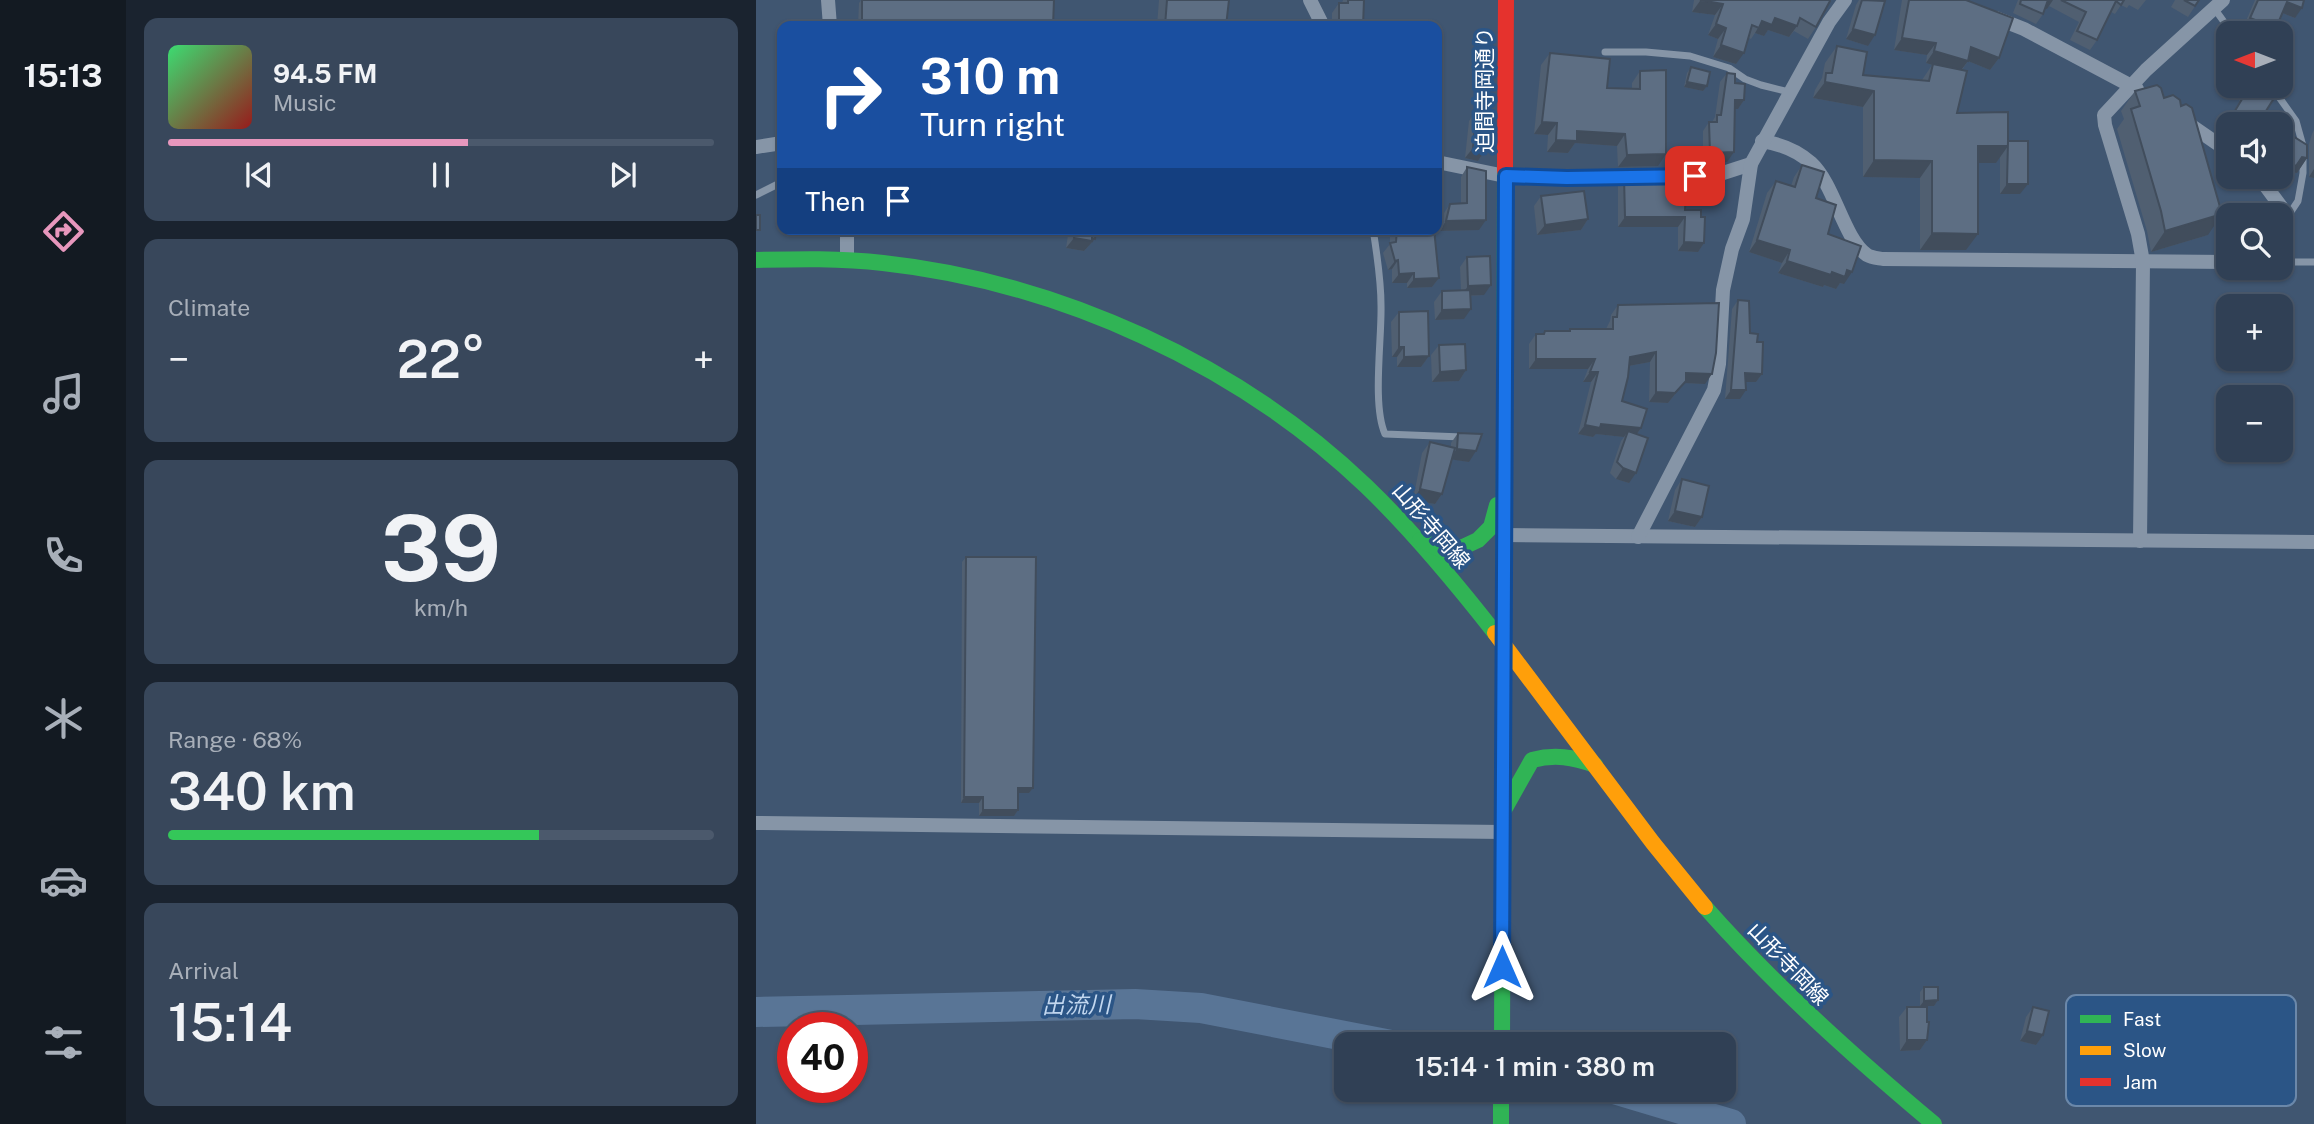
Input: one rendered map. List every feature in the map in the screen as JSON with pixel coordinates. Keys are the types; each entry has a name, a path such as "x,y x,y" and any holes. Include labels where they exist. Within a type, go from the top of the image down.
{"main road":[{"name":"迫間寺岡通り","path":"1502,1032 1506,0"},
{"name":"山形寺岡線","path":"756,260 847,261 899,265 956,275 1044,297 1121,325 1185,355 1239,387 1308,434 1365,484 1418,539 1503,643 1705,908 1811,1018 1934,1124"},
{"path":"1418,539 1442,550 1463,547 1478,540 1491,527 1503,481"},
{"path":"1503,812 1532,760 1549,755 1574,757 1595,765"}],"street":[{"path":"828,0 830,21"},
{"path":"1310,0 1320,21"},
{"path":"1638,537 1714,390 1720,364 1723,290 1732,249 1743,219 1751,164 1829,22 1845,0"},
{"path":"2140,541 2143,262 2138,234 2104,115 2110,106 2218,4"},
{"path":"1988,14 2024,29 2151,98"},
{"path":"2172,113 2216,143"},
{"path":"1762,141 1778,144 1812,163 1824,179 1861,249 1869,257 2216,262"},
{"path":"756,147 777,144"},
{"path":"1442,163 1506,176 1567,178 1720,174 1751,164"},
{"path":"847,235 847,261"},
{"path":"1503,535 2314,542"},
{"path":"756,823 1503,832"}],"lane":[{"path":"2218,4 2226,21"},
{"path":"1605,52 1690,56 1729,68 1745,79 1761,85 1789,92"},
{"path":"2280,98 2296,121 2303,146 2303,173 2298,201 2293,208"},
{"path":"756,195 777,184"},
{"path":"1374,235 1381,302 1381,425 1385,433 1475,438"},
{"path":"2293,262 2314,262"}],"building":[{"path":"862,0 1054,0 1053,21 862,21"},
{"path":"1167,0 1229,0 1227,21 1165,21"},
{"path":"1348,0 1364,0 1363,21 1339,21 1339,3 1348,3"},
{"path":"1700,0 1830,1 1816,27 1800,18 1797,26 1775,18 1772,25 1762,21 1759,28 1752,25 1744,53 1721,45 1726,28 1716,24 1723,4"},
{"path":"1862,0 1885,1 1875,35 1853,29"},
{"path":"1909,0 1966,0 2013,18 1999,58 1971,47 1968,61 1934,51 1936,43 1902,38"},
{"path":"2021,0 2048,0 2043,14 2020,4"},
{"path":"2061,0 2124,0 2121,5 2116,1 2097,40 2077,31 2086,12"},
{"path":"2184,0 2199,0 2195,6"},
{"path":"2258,0 2304,0 2302,8 2287,2 2279,21 2258,21 2250,18"},
{"path":"1837,46 1867,52 1863,75 1929,81 1933,64 1967,71 1957,113 2008,112 2008,146 1978,146 1978,234 1932,233 1932,161 1874,160 1874,91 1825,82 1826,73 1832,73"},
{"path":"1550,53 1610,59 1607,88 1640,89 1640,71 1666,70 1666,154 1627,155 1625,134 1577,131 1577,141 1556,140 1557,123 1542,122"},
{"path":"1691,67 1710,72 1707,86 1687,82"},
{"path":"1727,73 1735,74 1735,83 1745,84 1744,100 1735,100 1734,152 1710,153 1709,122 1717,122 1717,115 1721,115"},
{"path":"2157,85 2164,98 2173,95 2180,100 2181,106 2186,104 2192,108 2219,203 2216,203 2216,216 2165,231 2131,109 2140,106 2135,91"},
{"path":"2243,98 2274,98 2268,112 2234,112"},
{"path":"1476,111 1489,112 1485,150 1473,148"},
{"path":"2293,136 2307,145 2307,158 2302,157 2296,166 2293,164"},
{"path":"2008,141 2028,141 2028,184 2007,184"},
{"path":"1802,165 1824,172 1816,198 1836,205 1828,234 1861,246 1852,272 1847,270 1845,277 1787,261 1790,250 1757,240 1776,181 1795,187"},
{"path":"1467,167 1486,171 1486,220 1446,221 1450,204 1467,203"},
{"path":"1672,176 1672,192 1686,192 1685,210 1701,210 1701,217 1705,217 1704,243 1684,242 1685,217 1625,217 1624,177"},
{"path":"1584,191 1588,219 1545,225 1541,196"},
{"path":"756,215 760,215 760,230 756,230"},
{"path":"1074,235 1095,235 1092,241 1074,238"},
{"path":"1397,235 1435,235 1439,278 1414,279 1414,273 1399,274 1398,260 1395,261 1390,243 1396,242"},
{"path":"1490,256 1491,285 1468,286 1467,257"},
{"path":"1470,290 1471,309 1442,310 1442,291"},
{"path":"1738,300 1749,301 1750,333 1758,334 1757,342 1763,342 1762,374 1745,373 1746,390 1731,390"},
{"path":"1719,303 1712,374 1686,373 1686,381 1675,393 1656,392 1656,352 1630,357 1622,401 1647,409 1641,428 1601,424 1600,428 1585,425 1598,372 1590,372 1595,359 1536,359 1536,334 1570,329 1613,329 1613,317 1617,317 1618,305"},
{"path":"1428,311 1429,356 1404,357 1404,347 1399,347 1399,312"},
{"path":"1465,344 1466,370 1440,372 1439,345"},
{"path":"1628,431 1648,438 1636,473 1623,468 1617,462"},
{"path":"1458,433 1482,434 1476,451 1457,449"},
{"path":"1430,442 1455,448 1442,494 1420,489"},
{"path":"1682,479 1709,486 1702,517 1675,511"},
{"path":"966,557 1036,557 1033,788 1018,788 1018,810 983,810 983,797 964,797"},
{"path":"1924,987 1938,987 1938,1000 1924,1001"},
{"path":"1907,1007 1927,1007 1927,1040 1907,1040"},
{"path":"2033,1007 2049,1011 2043,1035 2027,1031"}],"waterway":[{"name":"出流川","path":"756,1012 1135,1004 1201,1008 1334,1034"},
{"name":"出流川","path":"1657,1102 1731,1124"}],"traffic: fast":[{"path":"1502,1032 1505,171"},
{"path":"756,260 851,260 949,273 1014,289 1079,310 1142,336 1204,367 1262,402 1316,442 1366,486 1449,576 1495,633"},
{"path":"1420,540 1442,550 1463,547 1478,540 1491,527 1497,505"},
{"path":"1505,808 1532,760 1564,757 1595,765"},
{"path":"1705,907 1815,1020 1934,1124"},
{"path":"1501,1102 1501,1124"}],"traffic: slow":[{"path":"1495,633 1653,843 1705,907"}],"traffic: jam":[{"path":"1505,171 1506,0"}],"route":[{"path":"1502,967 1506,176 1695,176"}]}
